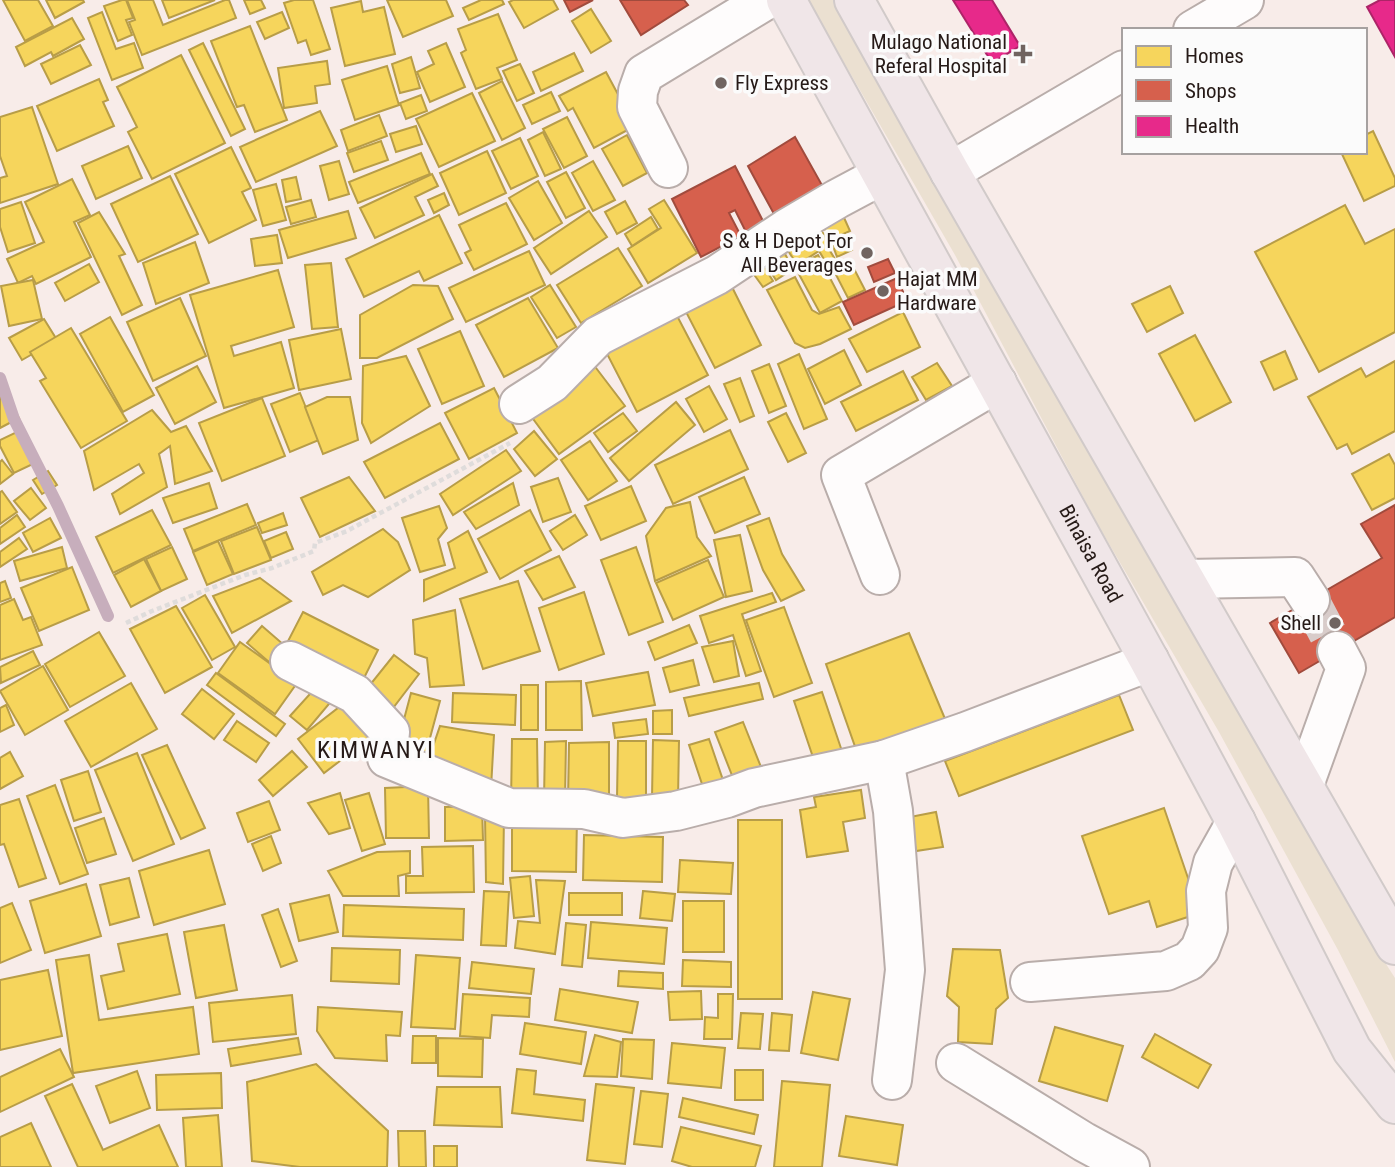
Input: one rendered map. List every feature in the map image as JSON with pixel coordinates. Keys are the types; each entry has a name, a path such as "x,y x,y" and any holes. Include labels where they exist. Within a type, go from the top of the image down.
{"main road":[{"name":"Binaisa Road","path":"786,0 1149,660 1236,822 1352,1050 1395,1104"},
{"path":"855,0 950,172 1395,945"}],"street":[{"path":"667,168 637,107 638,91 644,74 766,0"},
{"path":"1196,28 1244,0"},
{"path":"950,172 1122,71"},
{"path":"519,404 552,383 597,335 717,275 786,229 881,175"},
{"path":"880,575 841,475 997,383"},
{"path":"1185,579 1295,577 1310,600"},
{"path":"1304,785 1346,668 1337,652"},
{"path":"290,661 355,694 390,732 387,758 509,808 584,809 623,818 676,811 754,788 884,760 1030,708 1149,660"},
{"path":"884,760 893,811 905,970 892,1080"},
{"path":"1030,982 1166,971 1189,961 1200,949 1208,928 1206,891 1213,863 1236,822"},
{"path":"956,1063 1084,1142 1130,1167"}],"path":[{"path":"126,623 245,575 272,568 314,551 315,543 347,531 523,436 526,421 519,404"}],"shaded area":[{"path":"808,0 836,0 1348,905 1395,978 1395,1062 1338,950 1219,732 1098,525 955,255"}],"building: Homes":[{"path":"3,0 38,0 53,26 25,41"},
{"path":"46,0 83,0 84,2 55,18"},
{"path":"126,0 133,18 126,20 132,35 118,41 104,6"},
{"path":"127,0 153,0 163,25 225,0 229,0 236,18 142,55 129,22 135,20"},
{"path":"162,0 215,0 169,18"},
{"path":"244,0 261,0 265,8 250,14"},
{"path":"313,0 330,49 311,55 306,40 298,43 284,3"},
{"path":"387,0 446,0 453,16 403,37"},
{"path":"481,0 502,0 504,4 469,20 463,8"},
{"path":"553,0 558,9 524,28 509,2"},
{"path":"361,1 363,12 384,7 395,54 345,66 331,8"},
{"path":"591,9 611,41 591,53 572,21"},
{"path":"102,12 116,49 134,43 143,68 112,80 88,18"},
{"path":"282,12 289,28 265,39 257,22"},
{"path":"498,14 517,60 497,68 502,79 476,89 461,53 466,50 458,29"},
{"path":"72,18 84,39 53,56 51,52 25,66 16,47"},
{"path":"250,26 287,120 255,132 244,105 237,107 211,41"},
{"path":"203,43 245,129 231,136 189,50"},
{"path":"446,43 465,87 430,102 417,72 434,64 428,51"},
{"path":"80,45 91,65 51,84 41,64"},
{"path":"574,53 583,71 541,91 533,72"},
{"path":"181,55 225,143 152,179 128,132 137,127 117,87"},
{"path":"411,57 420,88 400,93 392,64"},
{"path":"327,61 330,84 315,86 317,103 284,108 278,68"},
{"path":"520,64 534,93 517,101 503,71"},
{"path":"387,66 399,105 355,120 342,80"},
{"path":"606,72 635,126 594,148 573,108 568,111 559,96"},
{"path":"99,79 108,100 103,102 114,126 57,151 37,106"},
{"path":"502,81 525,128 502,140 479,93"},
{"path":"551,92 560,111 532,124 523,105"},
{"path":"472,93 495,141 439,167 416,119"},
{"path":"421,95 427,111 406,119 400,103"},
{"path":"32,107 58,184 0,203 0,178 7,176 0,156 0,117"},
{"path":"320,111 337,146 256,182 240,147"},
{"path":"379,115 387,136 348,151 341,130"},
{"path":"567,117 587,156 564,168 543,129"},
{"path":"416,126 422,144 396,152 390,134"},
{"path":"1373,131 1395,178 1395,186 1364,201 1342,154 1367,154 1367,134"},
{"path":"543,132 561,169 545,176 528,140"},
{"path":"627,135 647,173 623,186 602,149"},
{"path":"520,138 538,176 511,189 492,151"},
{"path":"381,141 388,160 354,172 347,153"},
{"path":"128,146 142,178 96,199 82,166"},
{"path":"231,147 251,188 242,192 256,220 209,243 175,174"},
{"path":"487,151 506,193 459,215 440,173"},
{"path":"421,153 430,174 358,203 349,182"},
{"path":"339,161 349,194 329,200 320,166"},
{"path":"593,161 615,200 593,211 572,173"},
{"path":"566,172 585,208 566,218 547,182"},
{"path":"432,174 438,186 415,197 424,215 375,238 360,208"},
{"path":"170,176 198,234 138,262 111,204"},
{"path":"296,177 301,199 286,202 282,180"},
{"path":"72,179 90,215 74,222 91,257 36,284 32,276 18,283 7,259 44,242 25,202"},
{"path":"538,181 562,223 534,240 509,198"},
{"path":"276,184 286,220 263,226 253,190"},
{"path":"444,193 449,205 434,213 428,200"},
{"path":"311,200 316,217 291,224 286,207"},
{"path":"664,200 697,253 648,283 628,249 661,228 649,209"},
{"path":"625,201 637,223 617,234 605,212"},
{"path":"21,202 35,243 8,252 0,227 0,209"},
{"path":"506,203 527,244 474,270 465,253 471,250 459,225"},
{"path":"1345,205 1365,244 1395,229 1395,332 1319,372 1255,252"},
{"path":"348,211 356,238 288,258 279,230"},
{"path":"589,211 607,237 551,274 534,248"},
{"path":"841,211 850,231 830,240 821,220"},
{"path":"99,212 125,254 119,256 142,305 122,315 78,223"},
{"path":"439,215 462,263 424,281 419,271 364,297 346,259"},
{"path":"651,217 658,229 632,246 625,234"},
{"path":"817,224 830,244 827,246 838,264 830,269 819,251 797,265 784,244"},
{"path":"277,235 282,263 255,266 251,239"},
{"path":"847,237 852,250 837,257 832,243"},
{"path":"195,242 209,283 156,304 143,263"},
{"path":"618,248 642,286 581,323 557,285"},
{"path":"529,251 545,285 466,322 449,288"},
{"path":"784,252 793,269 776,280 765,263"},
{"path":"818,255 842,301 820,313 795,267"},
{"path":"850,261 865,290 848,298 833,269"},
{"path":"761,262 773,281 763,287 750,269"},
{"path":"331,263 338,327 312,329 305,265"},
{"path":"89,264 99,282 65,301 55,283"},
{"path":"278,270 294,327 231,346 234,356 281,342 294,388 224,408 190,295"},
{"path":"795,277 812,310 819,314 839,307 851,329 805,348 795,343 767,290"},
{"path":"33,280 42,319 9,326 1,286"},
{"path":"413,285 438,286 453,319 377,358 360,358 360,315"},
{"path":"550,285 576,327 557,338 531,297"},
{"path":"731,285 761,345 715,368 684,308"},
{"path":"1170,286 1183,313 1147,332 1132,304"},
{"path":"180,298 206,356 153,381 127,322"},
{"path":"528,298 558,348 504,377 476,325"},
{"path":"674,310 708,375 637,412 603,346"},
{"path":"903,312 920,347 867,372 849,339"},
{"path":"110,317 154,395 123,412 80,334"},
{"path":"44,319 57,340 22,360 9,338"},
{"path":"71,328 127,421 81,448 40,381 46,378 30,352"},
{"path":"341,329 351,379 299,390 289,340"},
{"path":"460,331 484,386 442,404 418,349"},
{"path":"1195,335 1231,402 1195,421 1159,354"},
{"path":"844,350 861,385 825,404 808,369"},
{"path":"1285,351 1297,379 1274,390 1261,362"},
{"path":"799,354 827,419 804,429 778,364"},
{"path":"406,356 430,406 371,443 362,423 363,366"},
{"path":"1395,361 1395,431 1352,454 1347,444 1337,449 1308,397 1361,368 1366,377"},
{"path":"937,363 952,386 926,400 912,377"},
{"path":"593,364 625,406 559,454 528,412"},
{"path":"769,364 786,406 769,413 752,371"},
{"path":"197,366 216,402 175,424 156,388"},
{"path":"903,371 918,400 856,431 841,402"},
{"path":"740,378 754,416 740,422 724,384"},
{"path":"0,386 19,418 0,428"},
{"path":"709,386 727,419 704,432 686,399"},
{"path":"494,388 517,433 469,459 445,413"},
{"path":"300,393 319,440 290,452 271,404"},
{"path":"327,397 350,397 358,440 323,454 305,407"},
{"path":"262,398 285,456 222,481 199,423"},
{"path":"676,402 695,425 629,481 610,458"},
{"path":"152,410 171,432 186,426 212,471 175,484 170,446 159,454 167,487 120,514 112,494 144,473 139,464 94,490 84,451"},
{"path":"623,413 637,431 608,452 594,433"},
{"path":"786,413 806,453 788,462 768,422"},
{"path":"440,423 459,459 385,498 364,462"},
{"path":"21,430 37,462 14,473 0,446 0,440"},
{"path":"730,430 748,469 673,504 655,465"},
{"path":"534,431 557,459 535,476 514,449"},
{"path":"590,441 617,481 588,500 561,460"},
{"path":"506,450 521,471 453,515 440,494"},
{"path":"1389,454 1395,465 1395,498 1372,510 1352,474"},
{"path":"2,460 13,474 0,484 0,462"},
{"path":"48,471 57,485 42,494 33,480"},
{"path":"349,477 375,511 320,537 301,498"},
{"path":"744,477 760,514 715,533 699,497"},
{"path":"558,478 571,512 543,522 531,487"},
{"path":"209,483 217,508 173,523 163,498"},
{"path":"513,483 519,505 476,529 464,512"},
{"path":"631,486 646,521 601,540 585,506"},
{"path":"31,488 46,508 30,520 14,501"},
{"path":"2,491 17,512 0,524 0,492"},
{"path":"690,502 697,537 711,556 655,581 646,536 666,508"},
{"path":"247,504 256,525 193,551 184,529"},
{"path":"439,506 447,528 438,539 445,565 420,572 402,518"},
{"path":"152,510 171,545 113,573 96,537"},
{"path":"530,510 551,550 500,579 478,539"},
{"path":"283,513 287,525 262,533 258,523"},
{"path":"17,515 25,527 0,544 0,528"},
{"path":"575,515 587,535 563,550 550,531"},
{"path":"50,518 61,538 33,552 23,533"},
{"path":"769,518 782,554 804,590 781,601 763,570 747,526"},
{"path":"257,527 271,560 234,574 221,541"},
{"path":"383,529 398,542 410,570 368,597 343,585 323,595 312,572"},
{"path":"468,531 487,572 424,601 424,580 455,568 448,543"},
{"path":"286,532 293,549 271,558 264,541"},
{"path":"740,535 752,591 726,597 714,540"},
{"path":"19,538 27,549 0,567 0,552"},
{"path":"218,541 233,574 207,585 193,552"},
{"path":"62,547 67,568 20,581 14,561"},
{"path":"172,547 187,579 161,591 146,559"},
{"path":"636,547 663,622 629,635 601,560"},
{"path":"559,556 575,587 543,600 525,571"},
{"path":"144,559 161,591 131,607 114,575"},
{"path":"708,560 724,597 673,620 656,583"},
{"path":"72,567 89,610 39,631 21,588"},
{"path":"260,578 291,601 232,633 213,596"},
{"path":"5,581 11,598 0,602 0,583"},
{"path":"518,581 540,651 483,669 460,599"},
{"path":"584,592 604,654 559,670 539,608"},
{"path":"772,593 776,602 742,614 761,671 746,676 733,635 709,643 700,616"},
{"path":"205,595 235,647 212,660 182,608"},
{"path":"14,599 23,620 31,617 42,645 0,660 0,605"},
{"path":"176,606 212,667 165,693 130,629"},
{"path":"784,607 812,683 774,697 746,620"},
{"path":"455,610 464,685 430,687 427,658 415,654 413,620"},
{"path":"303,612 378,650 361,684 286,645"},
{"path":"689,625 697,643 655,660 648,642"},
{"path":"262,626 284,645 269,662 247,643"},
{"path":"99,632 125,676 70,707 45,664"},
{"path":"909,633 948,726 858,755 826,664"},
{"path":"733,641 739,676 714,682 702,647"},
{"path":"240,642 297,683 275,714 218,673"},
{"path":"33,651 40,665 1,683 0,667"},
{"path":"394,655 419,674 390,712 365,691"},
{"path":"693,660 699,685 670,692 663,668"},
{"path":"43,666 68,710 25,735 0,691"},
{"path":"648,672 655,705 593,716 586,683"},
{"path":"216,673 285,724 276,736 207,685"},
{"path":"581,681 582,730 546,730 546,682"},
{"path":"131,683 157,729 91,767 65,721"},
{"path":"759,683 763,699 689,716 684,698"},
{"path":"318,685 334,698 307,730 290,716"},
{"path":"521,685 538,685 538,730 521,730"},
{"path":"202,689 234,714 214,739 182,714"},
{"path":"822,692 846,763 818,772 794,701"},
{"path":"411,693 440,701 424,760 395,753"},
{"path":"453,693 516,695 515,725 452,722"},
{"path":"1119,695 1133,730 959,796 945,761"},
{"path":"347,701 373,736 324,773 298,739"},
{"path":"6,705 14,725 0,732 0,708"},
{"path":"672,710 672,734 653,734 653,711"},
{"path":"646,719 648,734 615,738 613,723"},
{"path":"237,721 269,743 256,762 224,740"},
{"path":"743,722 763,772 735,783 715,732"},
{"path":"440,726 494,735 491,788 426,767"},
{"path":"512,739 537,739 538,803 511,803"},
{"path":"709,739 726,789 706,796 689,745"},
{"path":"653,740 679,741 678,799 652,798"},
{"path":"566,741 565,800 544,800 545,742"},
{"path":"618,741 646,741 646,799 617,798"},
{"path":"609,742 609,801 568,801 569,743"},
{"path":"167,745 205,828 181,839 142,755"},
{"path":"292,751 307,767 273,796 259,780"},
{"path":"10,752 23,776 0,789 0,758"},
{"path":"137,753 174,844 133,861 95,770"},
{"path":"88,771 101,812 74,821 61,780"},
{"path":"55,785 88,874 60,884 27,796"},
{"path":"428,786 429,838 386,838 385,788"},
{"path":"861,790 865,818 843,822 848,851 807,857 800,810 816,807 814,797"},
{"path":"340,793 350,828 329,834 308,803"},
{"path":"369,793 385,844 362,851 345,800"},
{"path":"19,799 46,878 19,887 4,844 0,845 0,805"},
{"path":"269,801 280,830 248,842 237,813"},
{"path":"482,806 483,840 445,841 445,807"},
{"path":"1164,808 1200,913 1157,927 1149,901 1109,914 1082,836"},
{"path":"936,812 943,847 916,851 910,817"},
{"path":"485,815 504,815 503,884 486,882"},
{"path":"512,816 577,817 576,872 512,871"},
{"path":"104,818 116,854 87,863 75,828"},
{"path":"738,820 782,820 782,999 738,999"},
{"path":"584,835 663,837 662,882 583,880"},
{"path":"271,836 281,863 263,871 252,844"},
{"path":"473,846 474,892 406,893 406,876 423,876 422,847"},
{"path":"209,850 225,904 154,925 139,871"},
{"path":"410,851 410,873 398,876 399,896 343,896 328,871 377,852"},
{"path":"680,860 733,863 731,894 678,892"},
{"path":"530,876 534,916 514,918 510,878"},
{"path":"129,878 139,917 110,925 100,885"},
{"path":"536,880 565,881 555,954 515,948 518,921 540,923"},
{"path":"86,884 101,936 45,953 30,901"},
{"path":"484,891 509,892 506,946 481,945"},
{"path":"643,891 675,894 672,921 640,918"},
{"path":"569,893 622,893 622,915 569,915"},
{"path":"329,895 338,932 299,941 290,904"},
{"path":"683,901 724,901 724,952 683,952"},
{"path":"12,903 31,950 0,963 0,908"},
{"path":"344,905 464,909 463,940 343,936"},
{"path":"278,909 297,961 281,967 262,915"},
{"path":"591,922 667,928 664,964 588,958"},
{"path":"566,923 586,925 582,967 562,965"},
{"path":"224,925 237,990 196,998 184,932"},
{"path":"167,934 180,994 108,1009 101,976 124,971 118,944"},
{"path":"332,948 400,950 399,984 331,981"},
{"path":"953,949 1000,950 1008,998 996,1009 992,1044 958,1042 959,1007 947,996"},
{"path":"89,955 99,1020 193,1007 199,1054 73,1073 56,960"},
{"path":"416,955 460,958 455,1029 411,1027"},
{"path":"683,960 731,962 731,987 682,986"},
{"path":"472,962 534,969 531,994 469,988"},
{"path":"48,970 62,1036 0,1050 0,980"},
{"path":"619,971 663,973 663,989 618,986"},
{"path":"560,989 638,1002 632,1033 555,1020"},
{"path":"701,991 702,1019 670,1020 668,992"},
{"path":"813,992 850,999 838,1060 801,1053"},
{"path":"463,994 530,998 529,1017 492,1015 490,1038 460,1036"},
{"path":"718,994 733,994 732,1039 704,1039 705,1017 718,1018"},
{"path":"292,995 296,1034 213,1042 209,1003"},
{"path":"318,1007 402,1012 400,1036 386,1035 387,1061 335,1058 317,1031"},
{"path":"741,1013 763,1014 760,1049 738,1048"},
{"path":"772,1013 792,1015 789,1051 769,1050"},
{"path":"525,1023 586,1032 581,1064 520,1054"},
{"path":"1055,1027 1123,1046 1107,1101 1039,1081"},
{"path":"1155,1034 1211,1065 1198,1088 1142,1057"},
{"path":"595,1035 621,1042 617,1077 584,1076"},
{"path":"413,1036 436,1036 436,1063 412,1063"},
{"path":"298,1038 301,1054 231,1066 228,1049"},
{"path":"438,1038 483,1039 482,1077 438,1076"},
{"path":"623,1039 654,1040 652,1079 621,1076"},
{"path":"672,1043 725,1048 721,1088 668,1083"},
{"path":"60,1049 74,1077 0,1112 0,1077"},
{"path":"316,1064 388,1131 387,1167 300,1167 252,1161 247,1082"},
{"path":"517,1069 536,1071 534,1094 585,1100 583,1121 512,1113"},
{"path":"735,1070 763,1070 763,1100 735,1100"},
{"path":"137,1071 150,1108 110,1123 96,1086"},
{"path":"221,1073 222,1108 157,1110 156,1075"},
{"path":"782,1081 830,1085 822,1167 774,1167"},
{"path":"72,1084 103,1150 159,1125 178,1167 78,1167 45,1096"},
{"path":"596,1084 634,1088 625,1164 587,1160"},
{"path":"437,1087 500,1087 502,1127 434,1125"},
{"path":"641,1091 668,1094 662,1147 634,1144"},
{"path":"683,1098 758,1115 754,1134 679,1117"},
{"path":"218,1115 222,1167 186,1167 183,1118"},
{"path":"846,1116 903,1125 897,1165 839,1156"},
{"path":"31,1123 51,1167 0,1167 0,1137"},
{"path":"681,1127 761,1146 755,1167 692,1167 672,1161"},
{"path":"398,1131 425,1131 426,1167 399,1167"},
{"path":"434,1146 457,1146 457,1167 434,1167"}],"building: Shops":[{"path":"564,0 593,0 570,12"},
{"path":"620,0 684,0 688,5 641,35"},
{"path":"795,137 823,187 774,214 748,166"},
{"path":"735,166 765,225 747,234 735,210 729,213 741,236 701,257 672,199"},
{"path":"888,259 895,273 874,282 868,267"},
{"path":"897,278 907,301 854,325 843,302"},
{"path":"1395,505 1395,617 1299,673 1270,623 1382,558 1361,524"}],"building: Health":[{"path":"953,0 992,0 1020,46 992,63"},
{"path":"1380,0 1395,0 1395,57 1367,7"}],"waterway":[{"path":"0,378 14,419 58,506 108,616"}],"tunnel":[{"path":"1310,600 1337,651"}],"place":[{"name":"Mulago National Referal Hospital","path":"1023,54"},
{"name":"Fly Express","path":"721,83"},
{"name":"S & H Depot For All Beverages","path":"867,253"},
{"name":"Hajat MM Hardware","path":"883,291"},
{"name":"Shell","path":"1335,623"}],"district":[{"name":"KIMWANYI","path":"376,750"}]}
